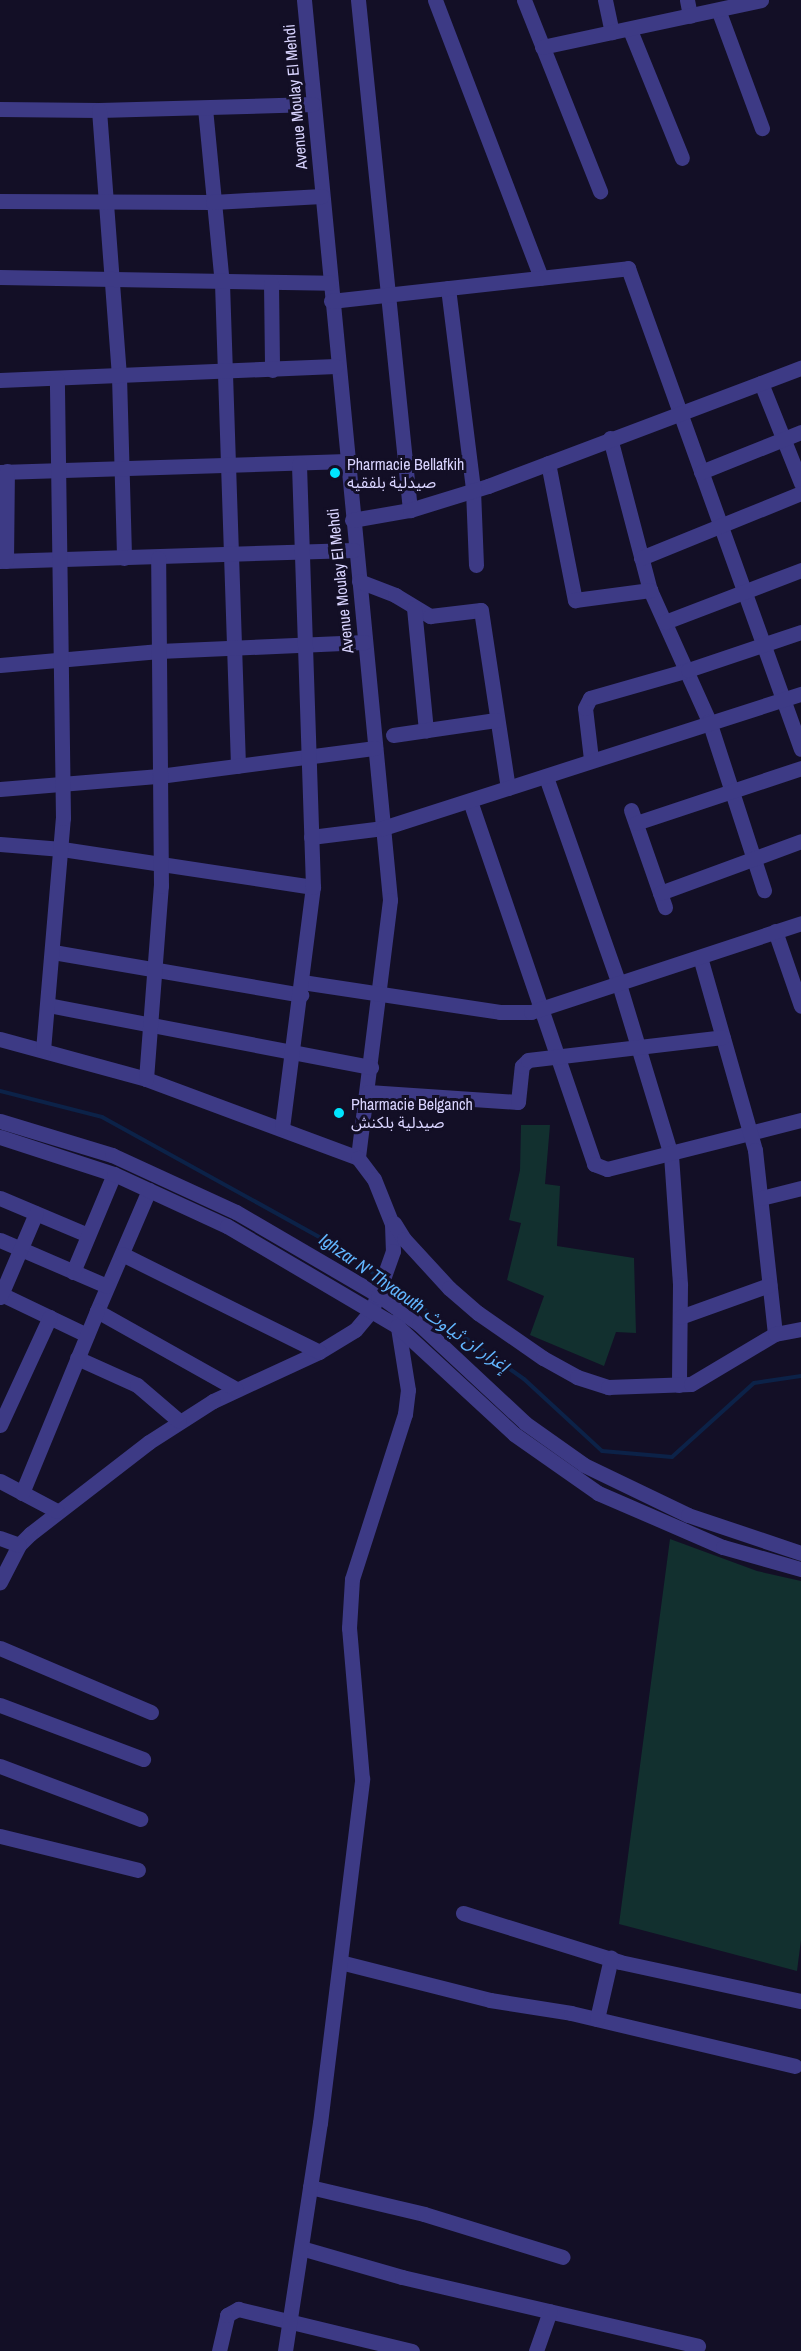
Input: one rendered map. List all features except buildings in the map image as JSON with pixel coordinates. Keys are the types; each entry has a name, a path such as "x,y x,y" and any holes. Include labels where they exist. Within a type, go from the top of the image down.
{"street":[{"name":"Avenue Moulay El Mehdi","path":"304,0 336,366 390,900 380,996 358,1158"},
{"path":"358,0 410,510"},
{"path":"435,0 541,277"},
{"path":"524,0 600,191"},
{"path":"605,0 612,32"},
{"path":"687,0 690,16"},
{"path":"542,47 719,12 761,0"},
{"path":"719,12 762,128"},
{"path":"630,30 682,158"},
{"path":"0,109 99,110 313,104"},
{"path":"205,108 222,283 230,465 233,649 238,766"},
{"path":"99,110 118,376 124,558"},
{"path":"0,201 213,202 322,196"},
{"path":"331,301 628,268 720,527 766,644 801,749"},
{"path":"0,278 330,283"},
{"path":"271,283 272,370"},
{"path":"448,288 473,490 476,565"},
{"path":"0,380 226,373 336,366"},
{"path":"352,520 410,510 473,490 801,368"},
{"path":"43,1050 62,849 63,660 57,379"},
{"path":"761,383 801,483"},
{"path":"701,472 801,432"},
{"path":"610,438 650,590 709,721 764,890"},
{"path":"347,461 4,471 3,561 232,557 354,550"},
{"path":"548,463 575,600 650,590"},
{"path":"282,1128 302,988 312,887 307,644 300,464"},
{"path":"641,558 801,494"},
{"path":"146,1079 157,972 161,865 158,558"},
{"path":"665,622 746,593 801,570"},
{"path":"359,581 395,595 430,616 480,610 508,788"},
{"path":"414,608 426,730"},
{"path":"591,759 585,708 590,698 688,670 801,632"},
{"path":"0,665 159,651 365,642"},
{"path":"311,837 383,828 546,777 591,759 709,721 801,694"},
{"path":"393,735 496,720"},
{"path":"0,789 159,776 375,748"},
{"path":"801,768 732,793 633,817 663,900 755,859 801,842"},
{"path":"546,777 619,984 670,1155 680,1317 679,1385"},
{"path":"470,801 594,1164 607,1169 670,1155 801,1120"},
{"path":"0,844 62,849 312,887"},
{"path":"53,952 157,972 380,996 500,1012 541,1010 801,923"},
{"path":"775,931 801,1006"},
{"path":"700,957 752,1134 775,1334"},
{"path":"48,1005 152,1027 371,1067"},
{"path":"368,1092 518,1102 525,1062 723,1037"},
{"path":"0,1039 146,1079 358,1158 374,1179 388,1213 404,1239 449,1288 543,1358 576,1377 608,1387 691,1384 723,1368 775,1334 801,1329"},
{"path":"0,1121 112,1155 171,1180 236,1212 380,1291 554,1445 616,1482 650,1497 768,1544 801,1553"},
{"path":"0,1137 114,1174 227,1226 372,1310 397,1326 542,1456 598,1493 641,1513 766,1560 801,1569"},
{"path":"73,1272 114,1174"},
{"path":"761,1198 801,1188"},
{"path":"22,1493 149,1190"},
{"path":"0,1198 88,1234"},
{"path":"36,1213 1,1295 87,1335"},
{"path":"0,1582 19,1545 57,1511 179,1422 236,1389 319,1352 355,1330 372,1310 393,1251 388,1213"},
{"path":"0,1240 107,1286"},
{"path":"122,1254 319,1352"},
{"path":"680,1317 769,1285"},
{"path":"285,2351 310,2187 362,1779 349,1628 352,1579 405,1414 408,1370 397,1326 395,1306"},
{"path":"98,1311 236,1389"},
{"path":"0,1425 50,1317"},
{"path":"77,1358 136,1385 179,1422"},
{"path":"0,1481 57,1511"},
{"path":"641,1513 650,1497"},
{"path":"0,1538 19,1545"},
{"path":"766,1560 768,1544"},
{"path":"0,1648 151,1712"},
{"path":"0,1705 143,1759"},
{"path":"0,1766 140,1819"},
{"path":"0,1836 138,1870"},
{"path":"463,1913 610,1958 801,2001"},
{"path":"597,2019 610,1958"},
{"path":"340,1962 490,2000 597,2019 795,2066"},
{"path":"310,2187 424,2214 563,2257"},
{"path":"301,2248 698,2346"},
{"path":"219,2351 227,2315 234,2309 412,2351"},
{"path":"536,2351 550,2311"}],"green space":[{"path":"521,1125 550,1125 545,1184 560,1186 557,1246 634,1258 636,1333 616,1332 604,1366 530,1335 544,1296 507,1280 521,1223 509,1220 520,1170"},
{"path":"670,1539 757,1571 801,1581 801,1940 797,1971 619,1924"}],"waterway":[{"name":"Ighzar N' Thyaouth إغزار ان ثياوث","path":"0,1091 102,1117 330,1243 379,1277"},
{"name":"Ighzar N' Thyaouth إغزار ان ثياوث","path":"387,1283 524,1379 602,1451 672,1457 754,1383 801,1376"}],"place":[{"name":"Pharmacie Bellafkih صيدلية بلفقيه","path":"335,473"},
{"name":"Pharmacie Belganch صيدلية بلكنش","path":"339,1113"}]}
